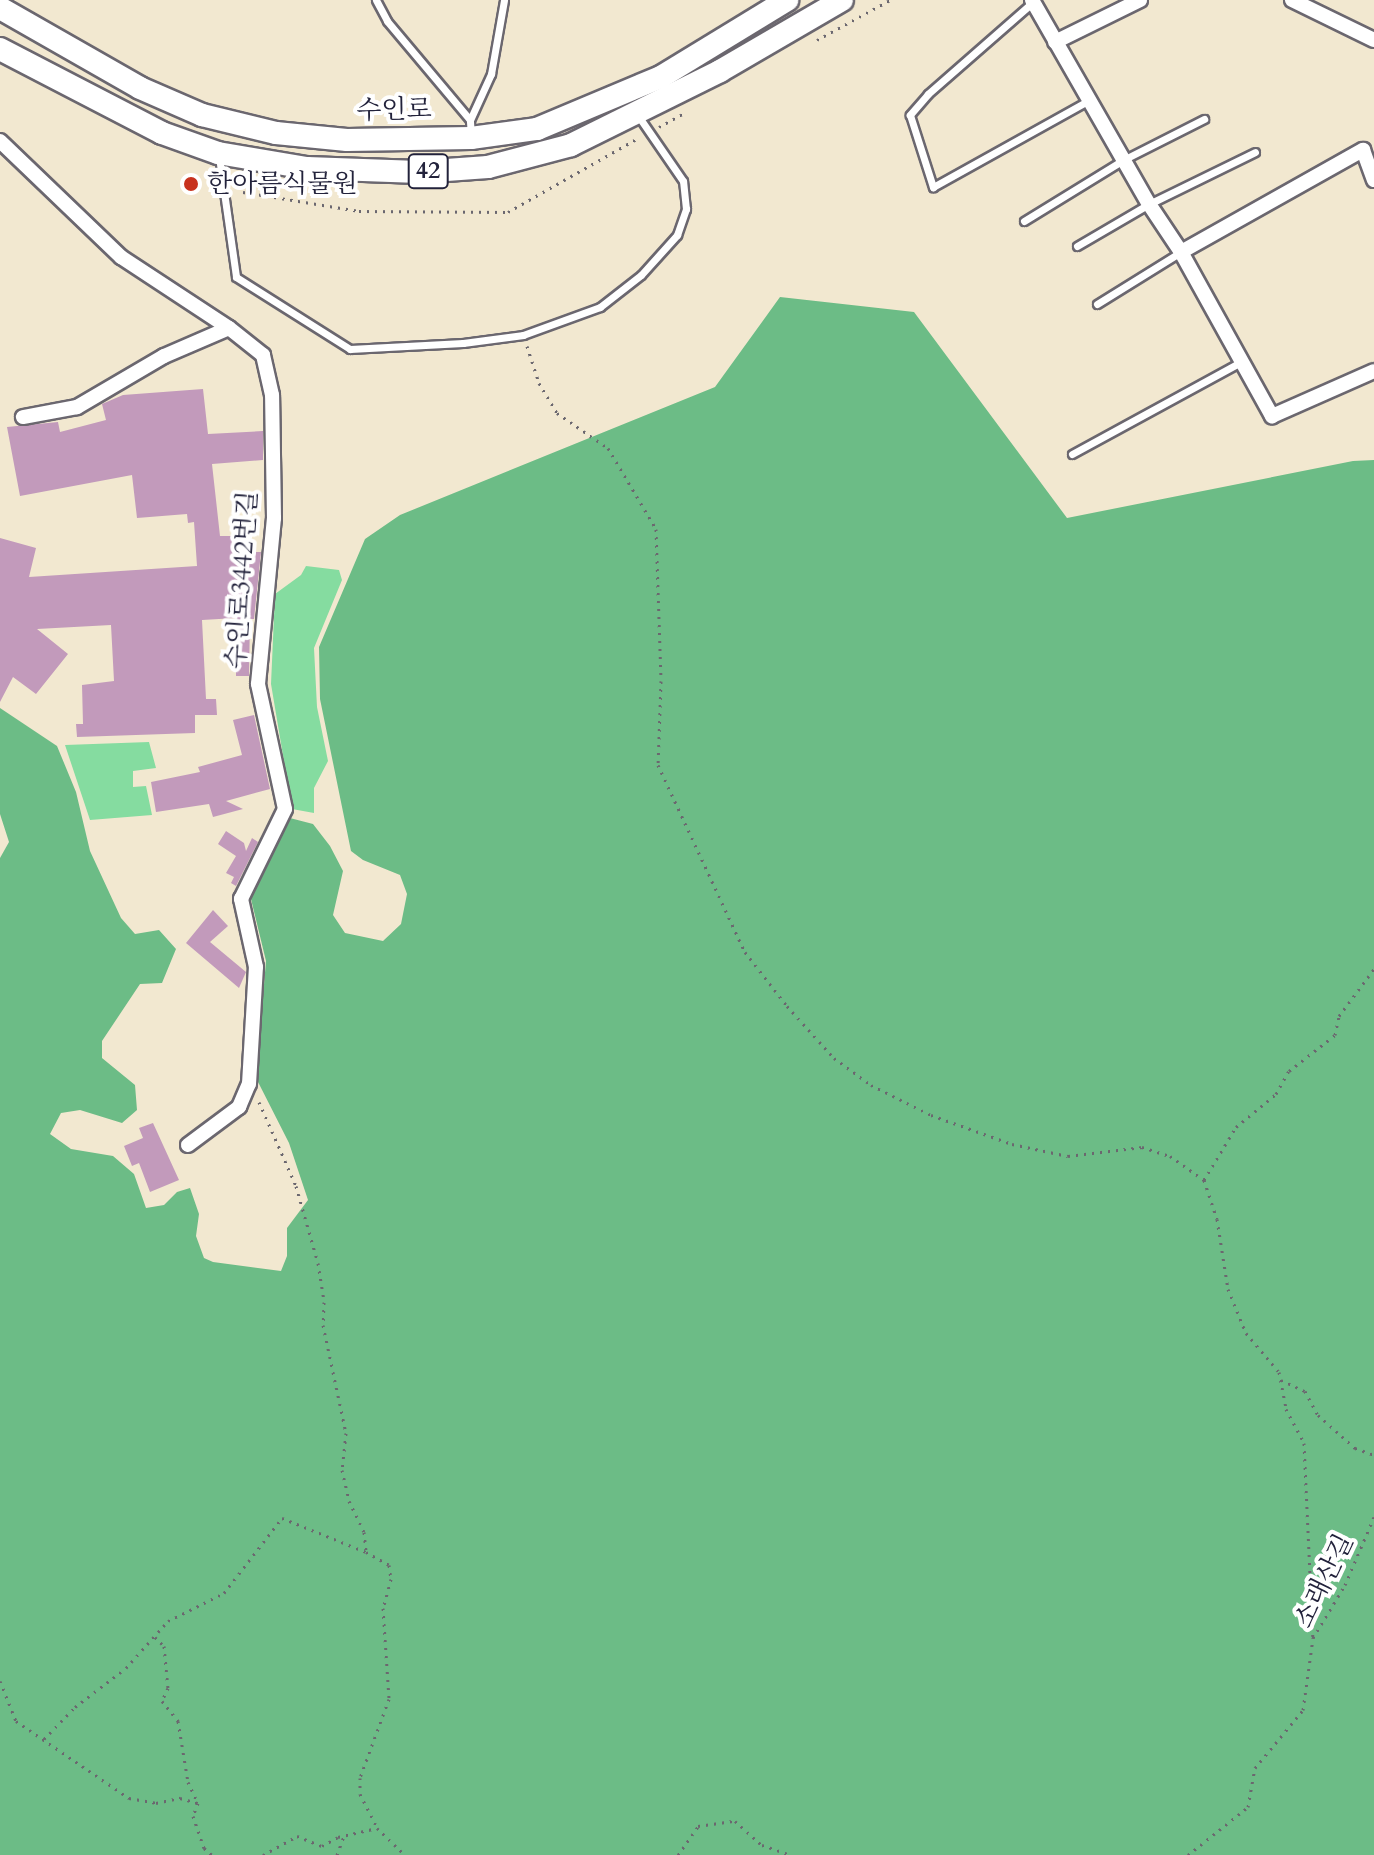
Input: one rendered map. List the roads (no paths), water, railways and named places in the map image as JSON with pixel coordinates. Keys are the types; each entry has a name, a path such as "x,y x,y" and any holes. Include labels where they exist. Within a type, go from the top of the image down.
{"main road":[{"name":"수인로","path":"4,8 140,88 231,124 276,133 347,140 470,129 537,129 661,77 787,0"},
{"name":"42","path":"0,49 162,133 218,153 307,168 419,172 488,167 571,145 638,115 842,0"}],"street":[{"path":"1033,0 1123,160 1181,252 1272,416 1374,371"},
{"path":"1055,42 1140,0"},
{"path":"1292,0 1374,40"},
{"name":"수인로3442번길","path":"0,141 121,257 229,328 263,355 272,395 274,518 258,684 285,809 241,899 256,967 249,1084 239,1107 188,1145"},
{"path":"1181,252 1369,150 1374,180"},
{"path":"23,417 77,407 164,356 229,328"}],"lane":[{"path":"376,0 387,21 470,129"},
{"path":"470,129 491,74 504,0"},
{"path":"1033,0 928,94 910,115 933,187 1089,100"},
{"path":"218,153 236,277 350,349 463,343 523,335 600,307 641,275 677,235 686,209 683,181 638,115"},
{"path":"1024,221 1123,160 1204,119"},
{"path":"1077,246 1149,204 1255,152"},
{"path":"1097,304 1181,252"},
{"path":"1072,454 1241,362"}],"place":[{"name":"한아름식물원","path":"191,184"}]}
